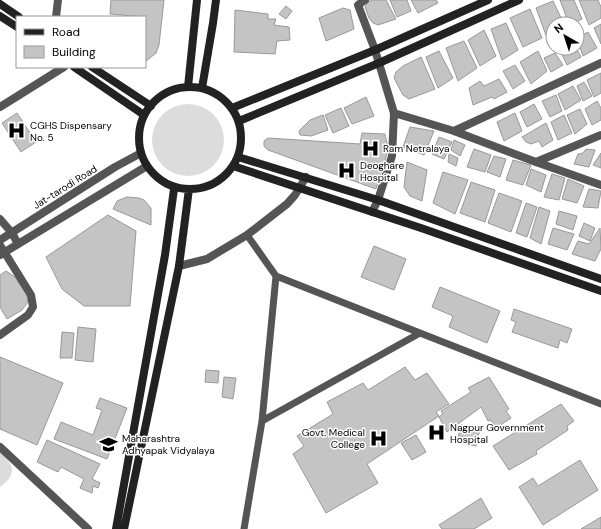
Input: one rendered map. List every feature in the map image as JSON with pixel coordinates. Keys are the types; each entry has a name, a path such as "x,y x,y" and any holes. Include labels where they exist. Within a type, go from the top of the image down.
{"main road":[{"path":"188,87 197,0"},
{"path":"202,88 216,0"},
{"path":"232,108 375,50 488,0"},
{"path":"239,121 379,63 519,0"},
{"path":"0,4 18,16"},
{"path":"0,16 16,27"},
{"path":"75,68 144,115"},
{"path":"94,68 151,106"},
{"path":"188,87 202,88 218,94 230,105 239,121 242,139 238,157 228,173 216,183 198,190 174,189 161,182 144,163 139,147 138,136 144,115 151,106 156,100 172,90 188,87"},
{"path":"238,157 378,200 601,279"},
{"path":"233,166 601,291"},
{"path":"116,529 165,255 174,189"},
{"path":"124,529 179,266 188,189"}],"street":[{"path":"56,16 58,0"},
{"path":"365,0 355,3 375,50 394,113 392,156 378,200 372,212"},
{"path":"454,130 601,63"},
{"path":"0,108 62,68"},
{"path":"394,113 454,130 536,162 601,185"},
{"path":"536,162 601,135"},
{"name":"Jat-tarodi Road","path":"0,240 115,167 141,153"},
{"path":"0,335 28,315 33,307 31,295 1,251 18,244 147,166"},
{"path":"179,266 207,259 247,235 287,204 306,177"},
{"path":"0,219 12,233 18,244"},
{"path":"0,447 88,529"}],"lane":[{"path":"247,235 276,276 601,404"},
{"path":"244,529 262,421 276,276"},
{"path":"262,421 420,333"}],"shaded area":[{"path":"188,104 208,110 218,120 224,140 218,160 208,170 188,176 168,170 158,160 152,140 158,120 168,110"},
{"path":"0,452 9,462 12,470 9,478 0,487"}],"building":[{"path":"111,0 164,0 159,45 156,53 146,61 146,16 110,14"},
{"path":"372,0 386,0 396,19 378,25 373,23 369,18 365,7 368,2"},
{"path":"390,0 407,0 411,11 397,17"},
{"path":"411,0 436,0 438,3 418,13"},
{"path":"560,0 574,0 581,16 566,16"},
{"path":"579,0 598,0 601,7 601,18 589,25"},
{"path":"553,1 560,16 545,16 545,33 536,8"},
{"path":"286,6 292,11 286,19 279,14"},
{"path":"343,8 350,10 354,29 326,41 319,18"},
{"path":"530,9 542,38 523,47 510,18"},
{"path":"235,10 268,14 268,19 276,19 274,25 289,27 290,40 277,41 275,54 234,52"},
{"path":"506,23 518,50 502,60 491,29"},
{"path":"601,24 601,44 594,28"},
{"path":"484,30 496,56 480,66 468,40"},
{"path":"588,32 597,48 585,55 585,34"},
{"path":"464,41 477,68 458,81 446,48"},
{"path":"439,51 453,78 438,88 426,57"},
{"path":"538,51 547,71 531,84 520,62"},
{"path":"548,56 557,56 563,65 551,72 544,58"},
{"path":"563,56 580,56 581,57 567,65"},
{"path":"421,57 435,89 409,99 403,95 394,78 396,72 403,66"},
{"path":"515,65 525,81 513,89 503,71"},
{"path":"601,73 601,93 594,97 587,80"},
{"path":"499,79 507,92 494,99 492,97 473,105 469,88 480,81 484,86"},
{"path":"584,82 592,96 583,101 577,86"},
{"path":"573,86 581,100 565,110 558,94"},
{"path":"556,95 562,111 550,117 542,101"},
{"path":"366,97 374,116 352,124 344,108"},
{"path":"597,101 601,108 601,120 592,125 585,109"},
{"path":"534,104 542,119 527,127 520,112"},
{"path":"341,108 349,126 333,133 325,115"},
{"path":"580,109 587,124 575,134 567,115"},
{"path":"17,113 36,142 21,152 2,123"},
{"path":"515,113 522,131 504,141 497,122"},
{"path":"323,115 328,130 311,136 300,135 299,131 310,120"},
{"path":"564,115 572,133 558,140 551,122"},
{"path":"546,123 553,140 542,147 539,141 531,144 526,142 522,137"},
{"path":"410,127 434,131 424,155 403,147"},
{"path":"362,133 385,134 388,148 376,189 268,150 264,146 264,141 268,138 360,144"},
{"path":"439,137 452,142 444,159 432,154"},
{"path":"454,140 465,145 460,156 451,150"},
{"path":"474,149 491,155 485,172 467,167"},
{"path":"586,149 595,150 589,167 574,164 578,154 583,153"},
{"path":"601,153 601,168 593,165"},
{"path":"449,154 458,158 456,166 448,162"},
{"path":"494,156 506,159 500,177 487,172"},
{"path":"513,160 531,165 523,185 506,180"},
{"path":"407,162 427,170 422,201 410,196 404,187"},
{"path":"531,169 546,175 541,192 526,185"},
{"path":"443,172 468,180 455,214 433,203"},
{"path":"552,174 565,178 559,200 544,197"},
{"path":"568,179 584,186 577,203 562,199"},
{"path":"471,182 495,190 485,222 460,213"},
{"path":"589,189 601,191 598,208 583,207"},
{"path":"499,193 522,201 511,232 488,223"},
{"path":"127,197 144,200 151,208 151,225 113,209 117,201"},
{"path":"526,203 537,207 527,237 516,233"},
{"path":"539,207 550,211 541,244 530,238"},
{"path":"559,211 577,216 573,230 556,224"},
{"path":"108,215 136,231 130,306 84,306 62,289 46,257"},
{"path":"584,223 595,228 590,241 579,236"},
{"path":"553,228 574,234 567,250 548,244"},
{"path":"600,228 601,249 595,261 572,254 578,241 589,244"},
{"path":"374,246 406,259 394,290 361,277"},
{"path":"6,271 15,277 27,295 28,302 22,310 7,319 0,307 0,275"},
{"path":"440,287 500,311 487,343 449,327 453,316 432,307"},
{"path":"514,309 572,329 567,343 560,340 558,348 512,332 516,322 511,320"},
{"path":"78,327 96,329 93,362 75,360"},
{"path":"62,332 74,333 72,358 60,358"},
{"path":"0,357 63,383 37,445 0,429"},
{"path":"405,367 415,380 427,373 449,404 436,412 439,416 367,464 378,483 326,513 293,454 304,446 297,436 333,414 327,402 363,383 368,390"},
{"path":"206,370 219,371 218,383 205,382"},
{"path":"224,377 236,378 233,399 222,397"},
{"path":"489,377 509,409 506,411 511,418 496,428 491,420 488,421 481,407 447,432 439,417 443,414 441,411 471,392 468,388"},
{"path":"100,398 127,408 107,459 54,439 61,422 93,435 102,410 96,408"},
{"path":"561,404 574,421 567,426 568,430 536,451 537,454 509,470 493,446"},
{"path":"461,425 480,429 476,446 457,442"},
{"path":"416,435 426,452 412,460 401,443"},
{"path":"47,440 100,464 92,479 100,483 98,488 93,486 92,493 80,488 84,479 61,467 58,472 37,462"},
{"path":"580,460 598,490 543,525 519,487 533,478 538,486"},
{"path":"481,498 492,518 474,529 442,529 439,525"},
{"path":"601,517 601,529 581,529"}],"place":[{"name":"CGHS Dispensary No. 5","path":"17,131"},
{"name":"Ram Netralaya","path":"370,148"},
{"name":"Deoghare Hospital","path":"347,171"},
{"name":"Nagpur Government Hospital","path":"437,433"},
{"name":"Govt. Medical College","path":"378,438"},
{"name":"Maharashtra Adhyapak Vidyalaya","path":"109,444"}]}
